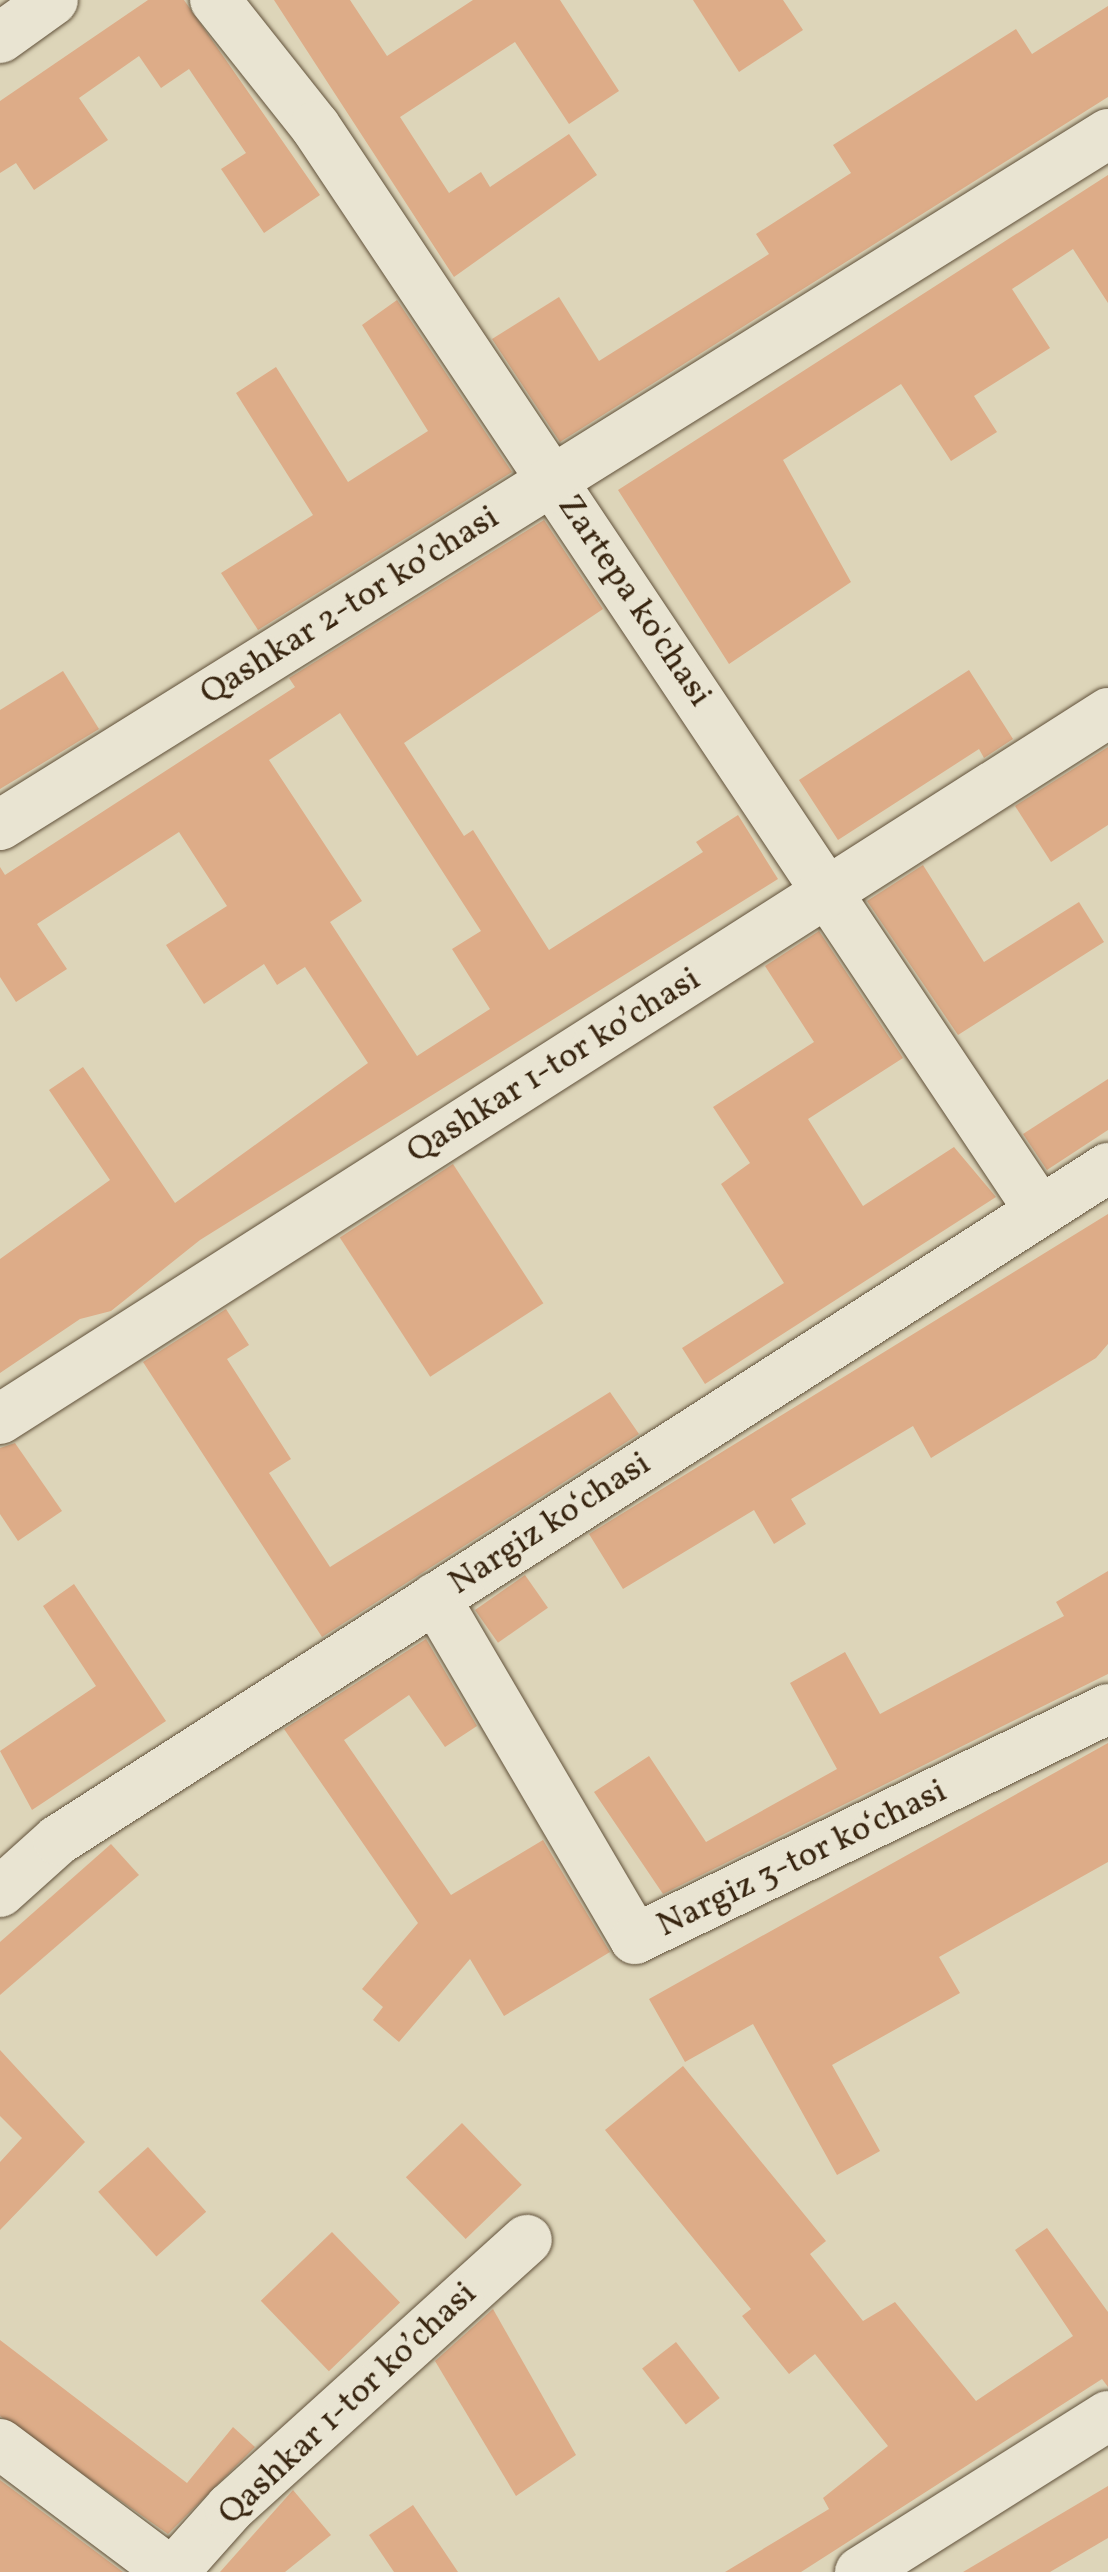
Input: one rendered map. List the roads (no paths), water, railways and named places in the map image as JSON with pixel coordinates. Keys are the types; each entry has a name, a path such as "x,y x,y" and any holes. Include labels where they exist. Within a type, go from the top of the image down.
{"street":[{"path":"0,38 52,0"},
{"name":"Zartepa ko'chasi","path":"214,0 315,126 830,890 1040,1211"},
{"name":"Qashkar 2-tor koʼchasi","path":"0,824 1108,134"},
{"name":"Qashkar 1-tor koʼchasi","path":"0,1418 1108,713"},
{"name":"Nargiz koʻchasi","path":"0,1892 58,1840 1108,1168"},
{"name":"Nargiz 3-tor koʻchasi","path":"434,1598 635,1939 1108,1709"},
{"name":"Qashkar 1-tor koʼchasi","path":"0,2444 172,2572 230,2508 527,2240"},
{"path":"860,2572 1108,2416"}]}
